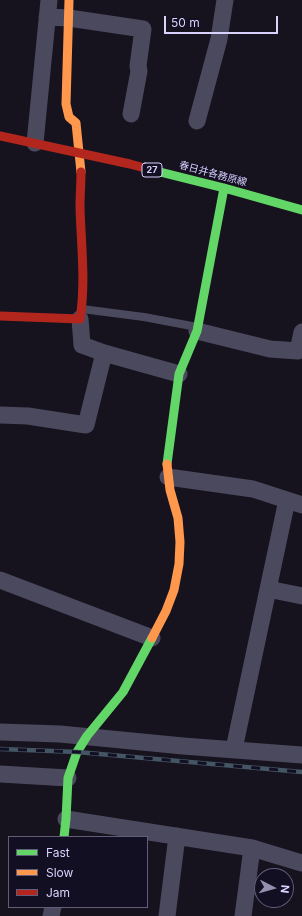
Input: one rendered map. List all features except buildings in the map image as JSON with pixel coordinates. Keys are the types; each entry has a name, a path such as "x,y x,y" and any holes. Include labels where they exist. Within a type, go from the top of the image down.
{"street":[{"path":"35,144 49,0"},
{"path":"70,0 66,104 69,117 76,123 81,170 80,206 83,302 81,314 82,344 104,353 179,374"},
{"path":"197,121 219,39 225,0"},
{"path":"47,17 69,18 143,29 131,114"},
{"name":"春日井各務原線","path":"0,136 130,164 302,210"},
{"path":"64,836 68,778 77,752 87,736 123,692 166,611 174,590 179,564 180,542 178,518 170,490 167,463 179,374 197,329 224,188"},
{"path":"0,316 81,314"},
{"path":"197,329 270,349 300,351 302,332"},
{"path":"0,415 28,416 86,425 104,353"},
{"path":"168,477 253,489 295,502 268,589 234,749"},
{"path":"0,580 152,638"},
{"path":"268,589 302,596"},
{"path":"0,732 87,736 183,746 302,755"},
{"path":"0,774 68,778"},
{"path":"66,819 252,848 302,863"},
{"path":"167,916 177,836"},
{"path":"243,916 252,848"}],"lane":[{"path":"81,314 144,317 197,329"}],"railway":[{"path":"0,749 77,752 302,772"}],"traffic: fast":[{"path":"152,170 302,210"},
{"path":"167,464 179,374 197,331 224,188"},
{"path":"64,836 68,778 77,752 87,736 123,692 152,638"}],"traffic: slow":[{"path":"69,0 66,104 69,117 76,123 81,172"},
{"path":"152,638 166,611 174,590 179,564 180,542 178,518 170,490 167,464"}],"traffic: jam":[{"path":"0,136 152,170"},
{"path":"0,316 80,319 83,291 80,207 81,172"}]}
